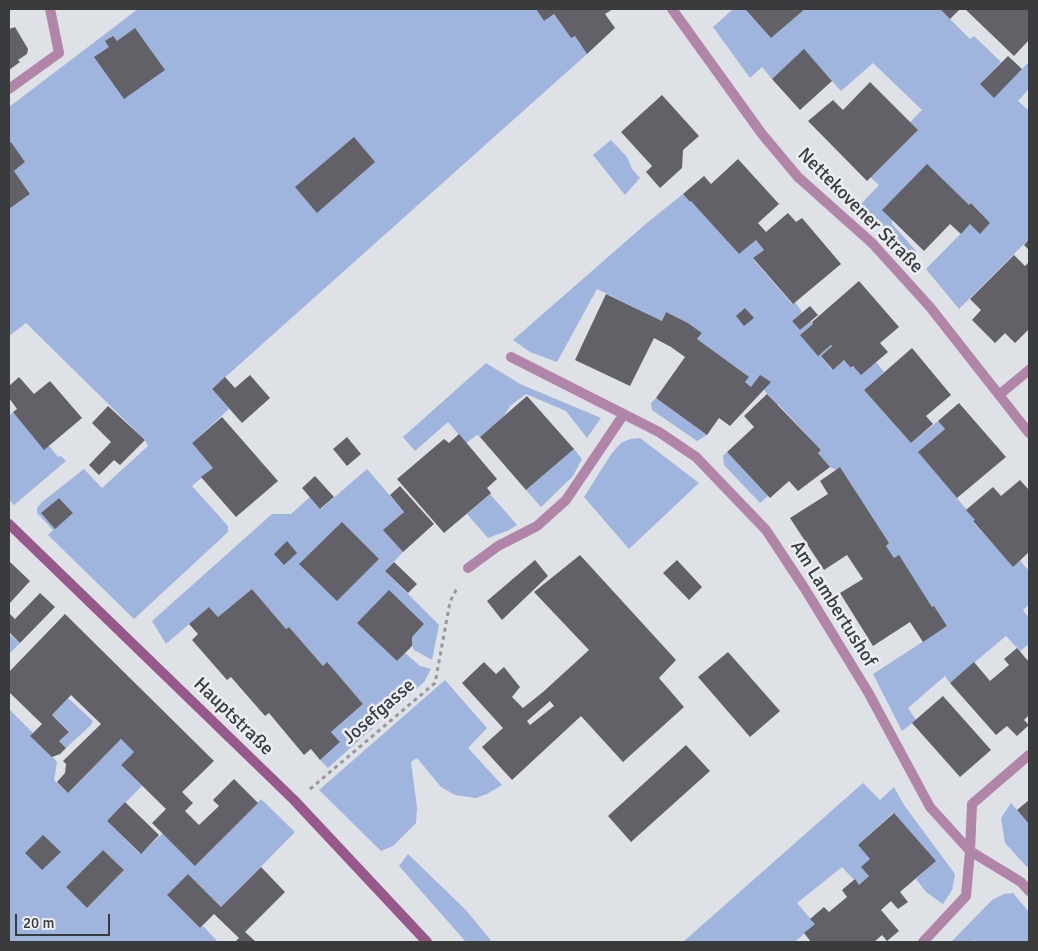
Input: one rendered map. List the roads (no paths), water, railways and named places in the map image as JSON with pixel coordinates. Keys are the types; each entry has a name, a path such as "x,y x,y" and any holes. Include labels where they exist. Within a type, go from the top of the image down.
{"main road":[{"name":"Hauptstraße","path":"9,524 294,800 427,942"}],"street":[{"path":"9,89 59,53 50,9"},
{"name":"Nettekovener Straße","path":"672,9 762,134 798,177 872,243 930,307 1029,432"},
{"name":"Am Lambertushof","path":"511,357 659,432 696,457 766,530 805,589 868,692 930,807 970,851 1021,882 1029,891"},
{"path":"999,395 1029,370"},
{"path":"468,568 498,546 537,526 566,500 624,414"},
{"path":"923,942 966,896 972,804 1029,756"}]}
